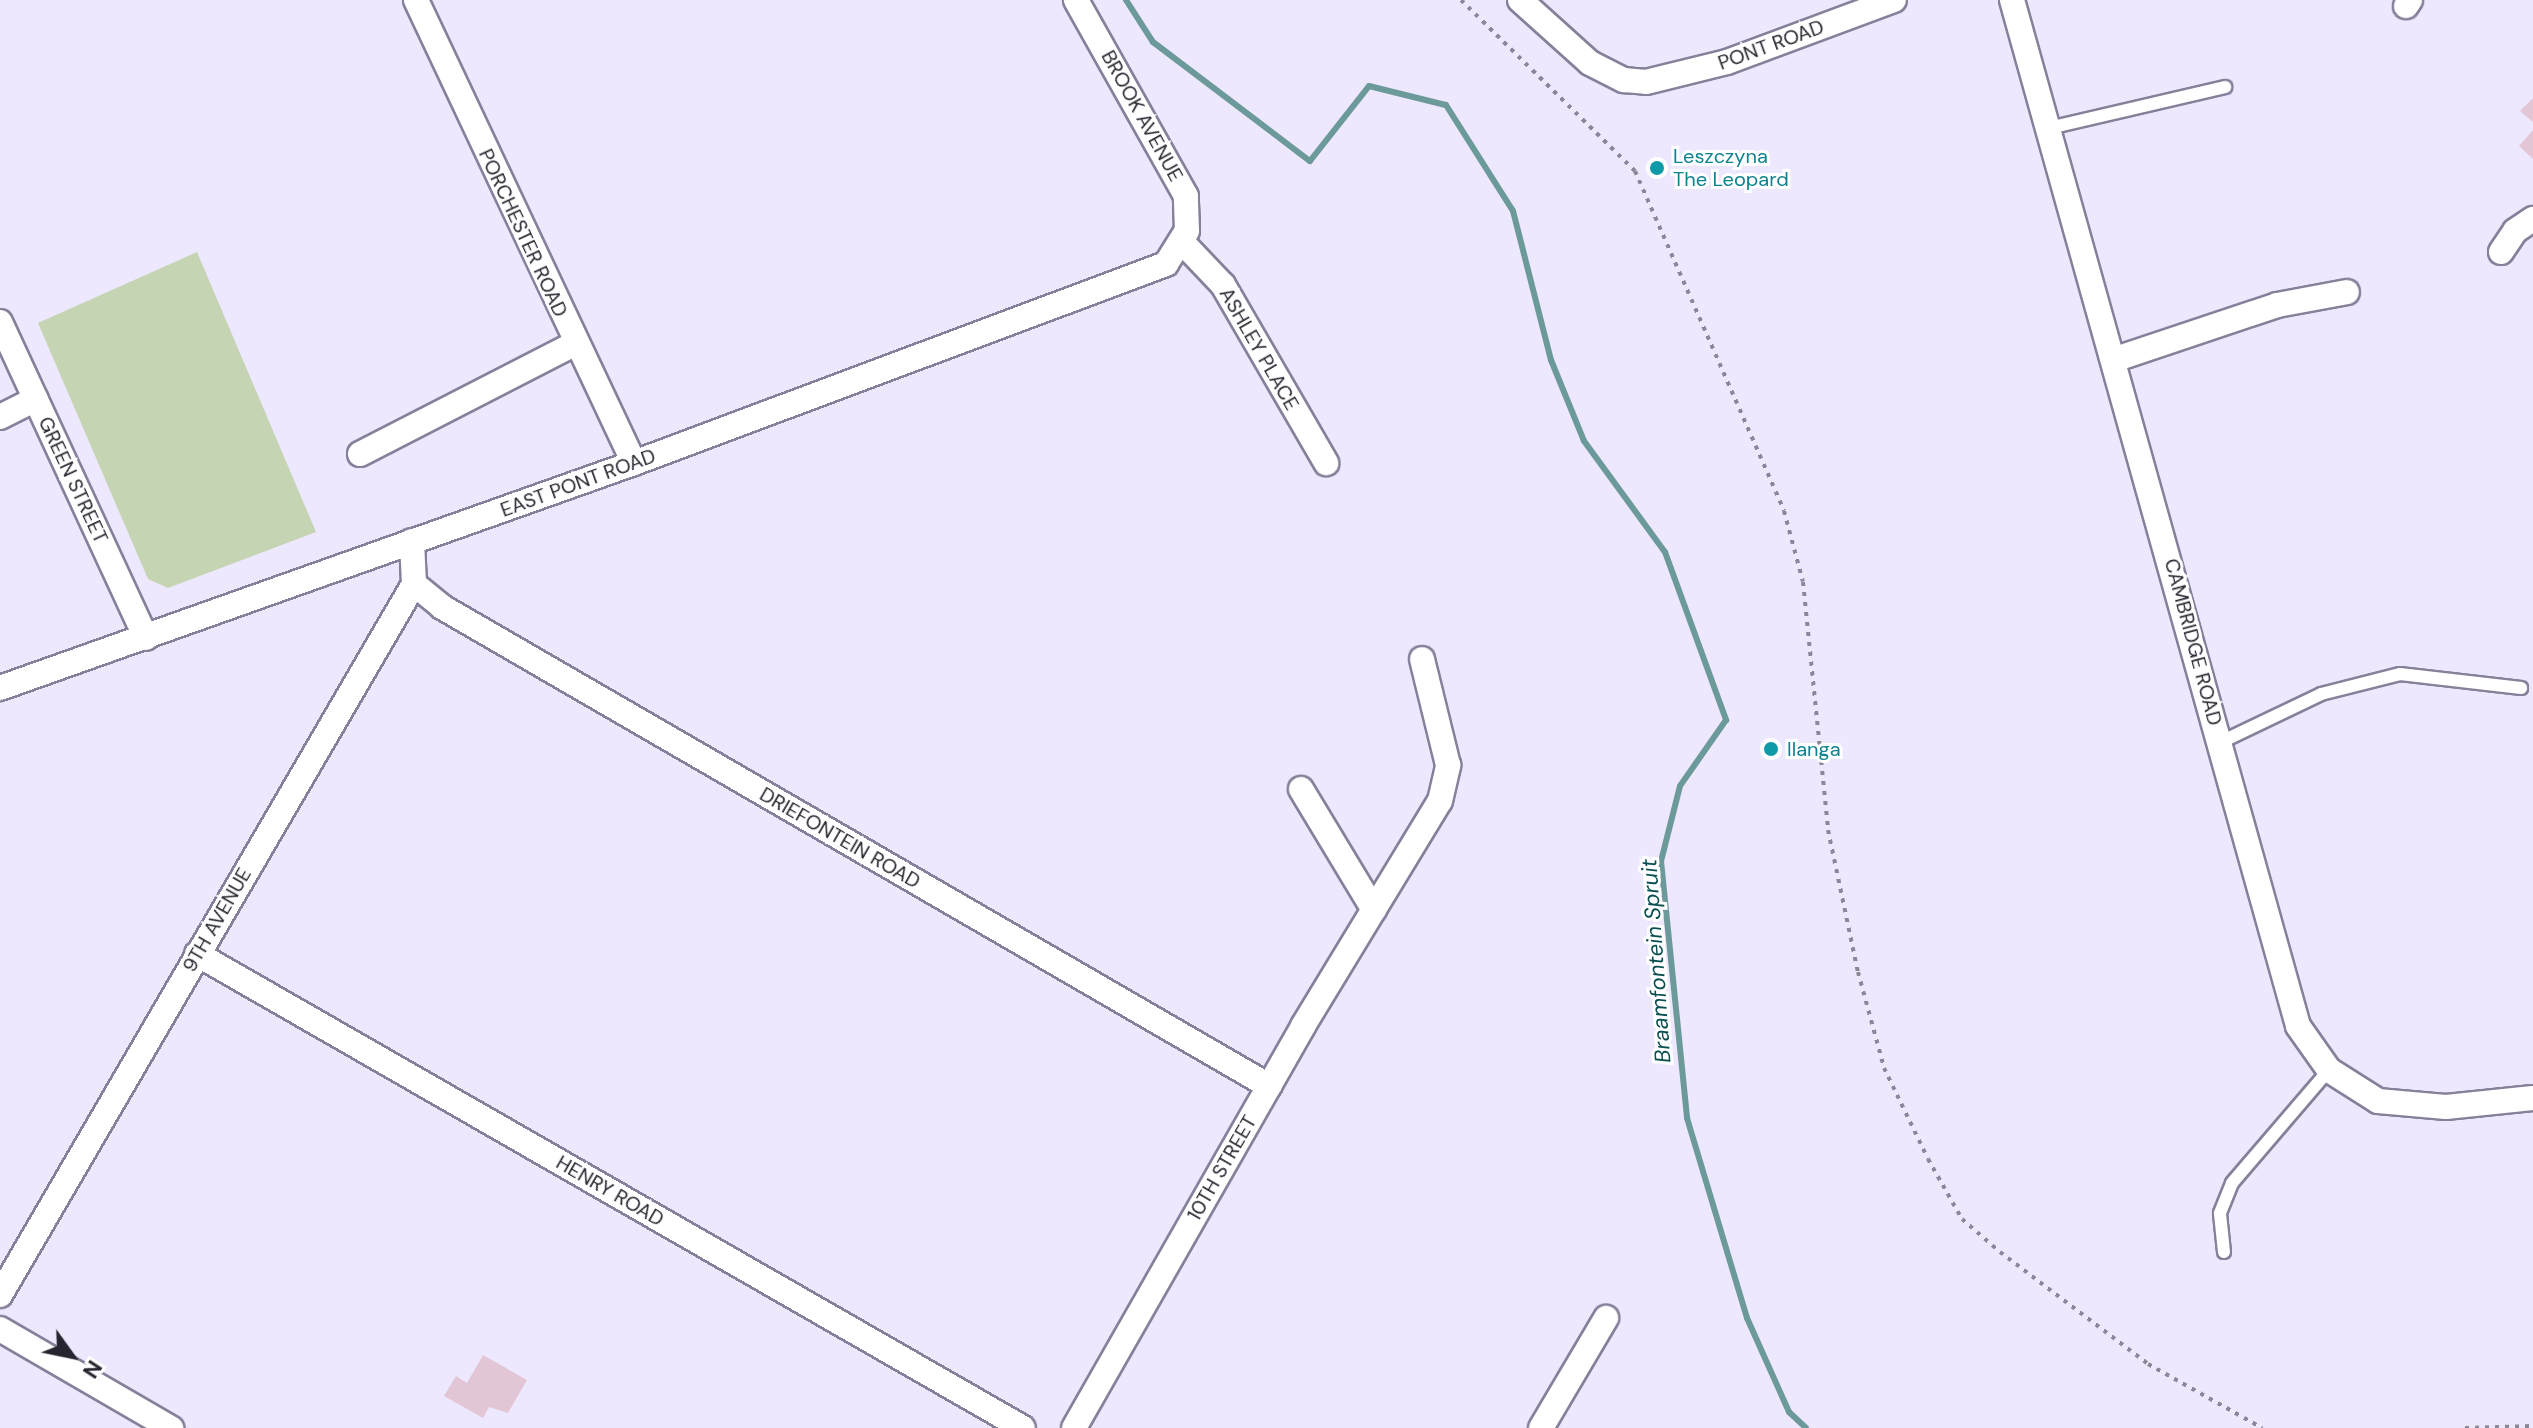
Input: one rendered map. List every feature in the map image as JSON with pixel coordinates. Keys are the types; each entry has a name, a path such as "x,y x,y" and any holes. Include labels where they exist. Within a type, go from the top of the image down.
{"street":[{"name":"PORCHESTER ROAD","path":"416,0 574,344 634,463"},
{"name":"BROOK AVENUE","path":"1076,0 1179,179 1188,214 1183,243"},
{"name":"PONT ROAD","path":"1520,0 1590,63 1624,80 1646,82 1727,62 1894,0"},
{"name":"CAMBRIDGE ROAD","path":"2012,0 2116,359 2298,1026 2329,1070 2378,1101 2409,1107 2533,1098"},
{"path":"2501,252 2515,231 2533,219"},
{"name":"EAST PONT ROAD","path":"0,688 634,463 1153,271 1183,243"},
{"name":"ASHLEY PLACE","path":"1183,243 1223,285 1326,463"},
{"path":"2116,359 2277,305 2347,292"},
{"name":"GREEN STREET","path":"0,322 146,638"},
{"path":"360,454 574,344"},
{"path":"0,417 36,399"},
{"path":"412,541 414,584"},
{"name":"9TH AVENUE","path":"0,1295 414,584"},
{"name":"DRIEFONTEIN ROAD","path":"414,584 442,607 1269,1086"},
{"name":"10TH STREET","path":"1074,1428 1303,1026 1447,783 1444,742 1422,659"},
{"path":"1301,789 1374,910"},
{"name":"HENRY ROAD","path":"197,954 1023,1428"},
{"path":"1541,1428 1606,1318"},
{"path":"0,1329 171,1428"}],"lane":[{"path":"2049,128 2225,87"},
{"path":"2221,742 2311,698 2400,674 2521,688"},
{"path":"2224,1252 2220,1213 2232,1183 2329,1070"}],"path":[{"path":"1461,0 1635,171 1784,511 1803,582 1828,830 1858,972 1884,1068 1928,1159 1962,1219 2000,1252 2148,1364 2262,1428"},
{"path":"2465,1428 2533,1426"}],"green space":[{"path":"197,252 316,532 168,588 148,579 38,323"}],"building":[{"path":"2533,98 2533,122 2520,111"},
{"path":"2533,130 2533,159 2519,146"},
{"path":"483,1355 527,1380 508,1413 489,1407 483,1418 444,1396 456,1376 467,1383"}],"waterway":[{"name":"Braamfontein Spruit","path":"1126,0 1153,42 1310,161 1369,86 1446,105 1513,211 1551,360 1584,441 1665,552 1726,720 1680,786 1661,861 1687,1118 1747,1318 1789,1412 1806,1428"}],"place":[{"name":"Leszczyna The Leopard","path":"1657,168"},
{"name":"Ilanga","path":"1771,749"}]}
